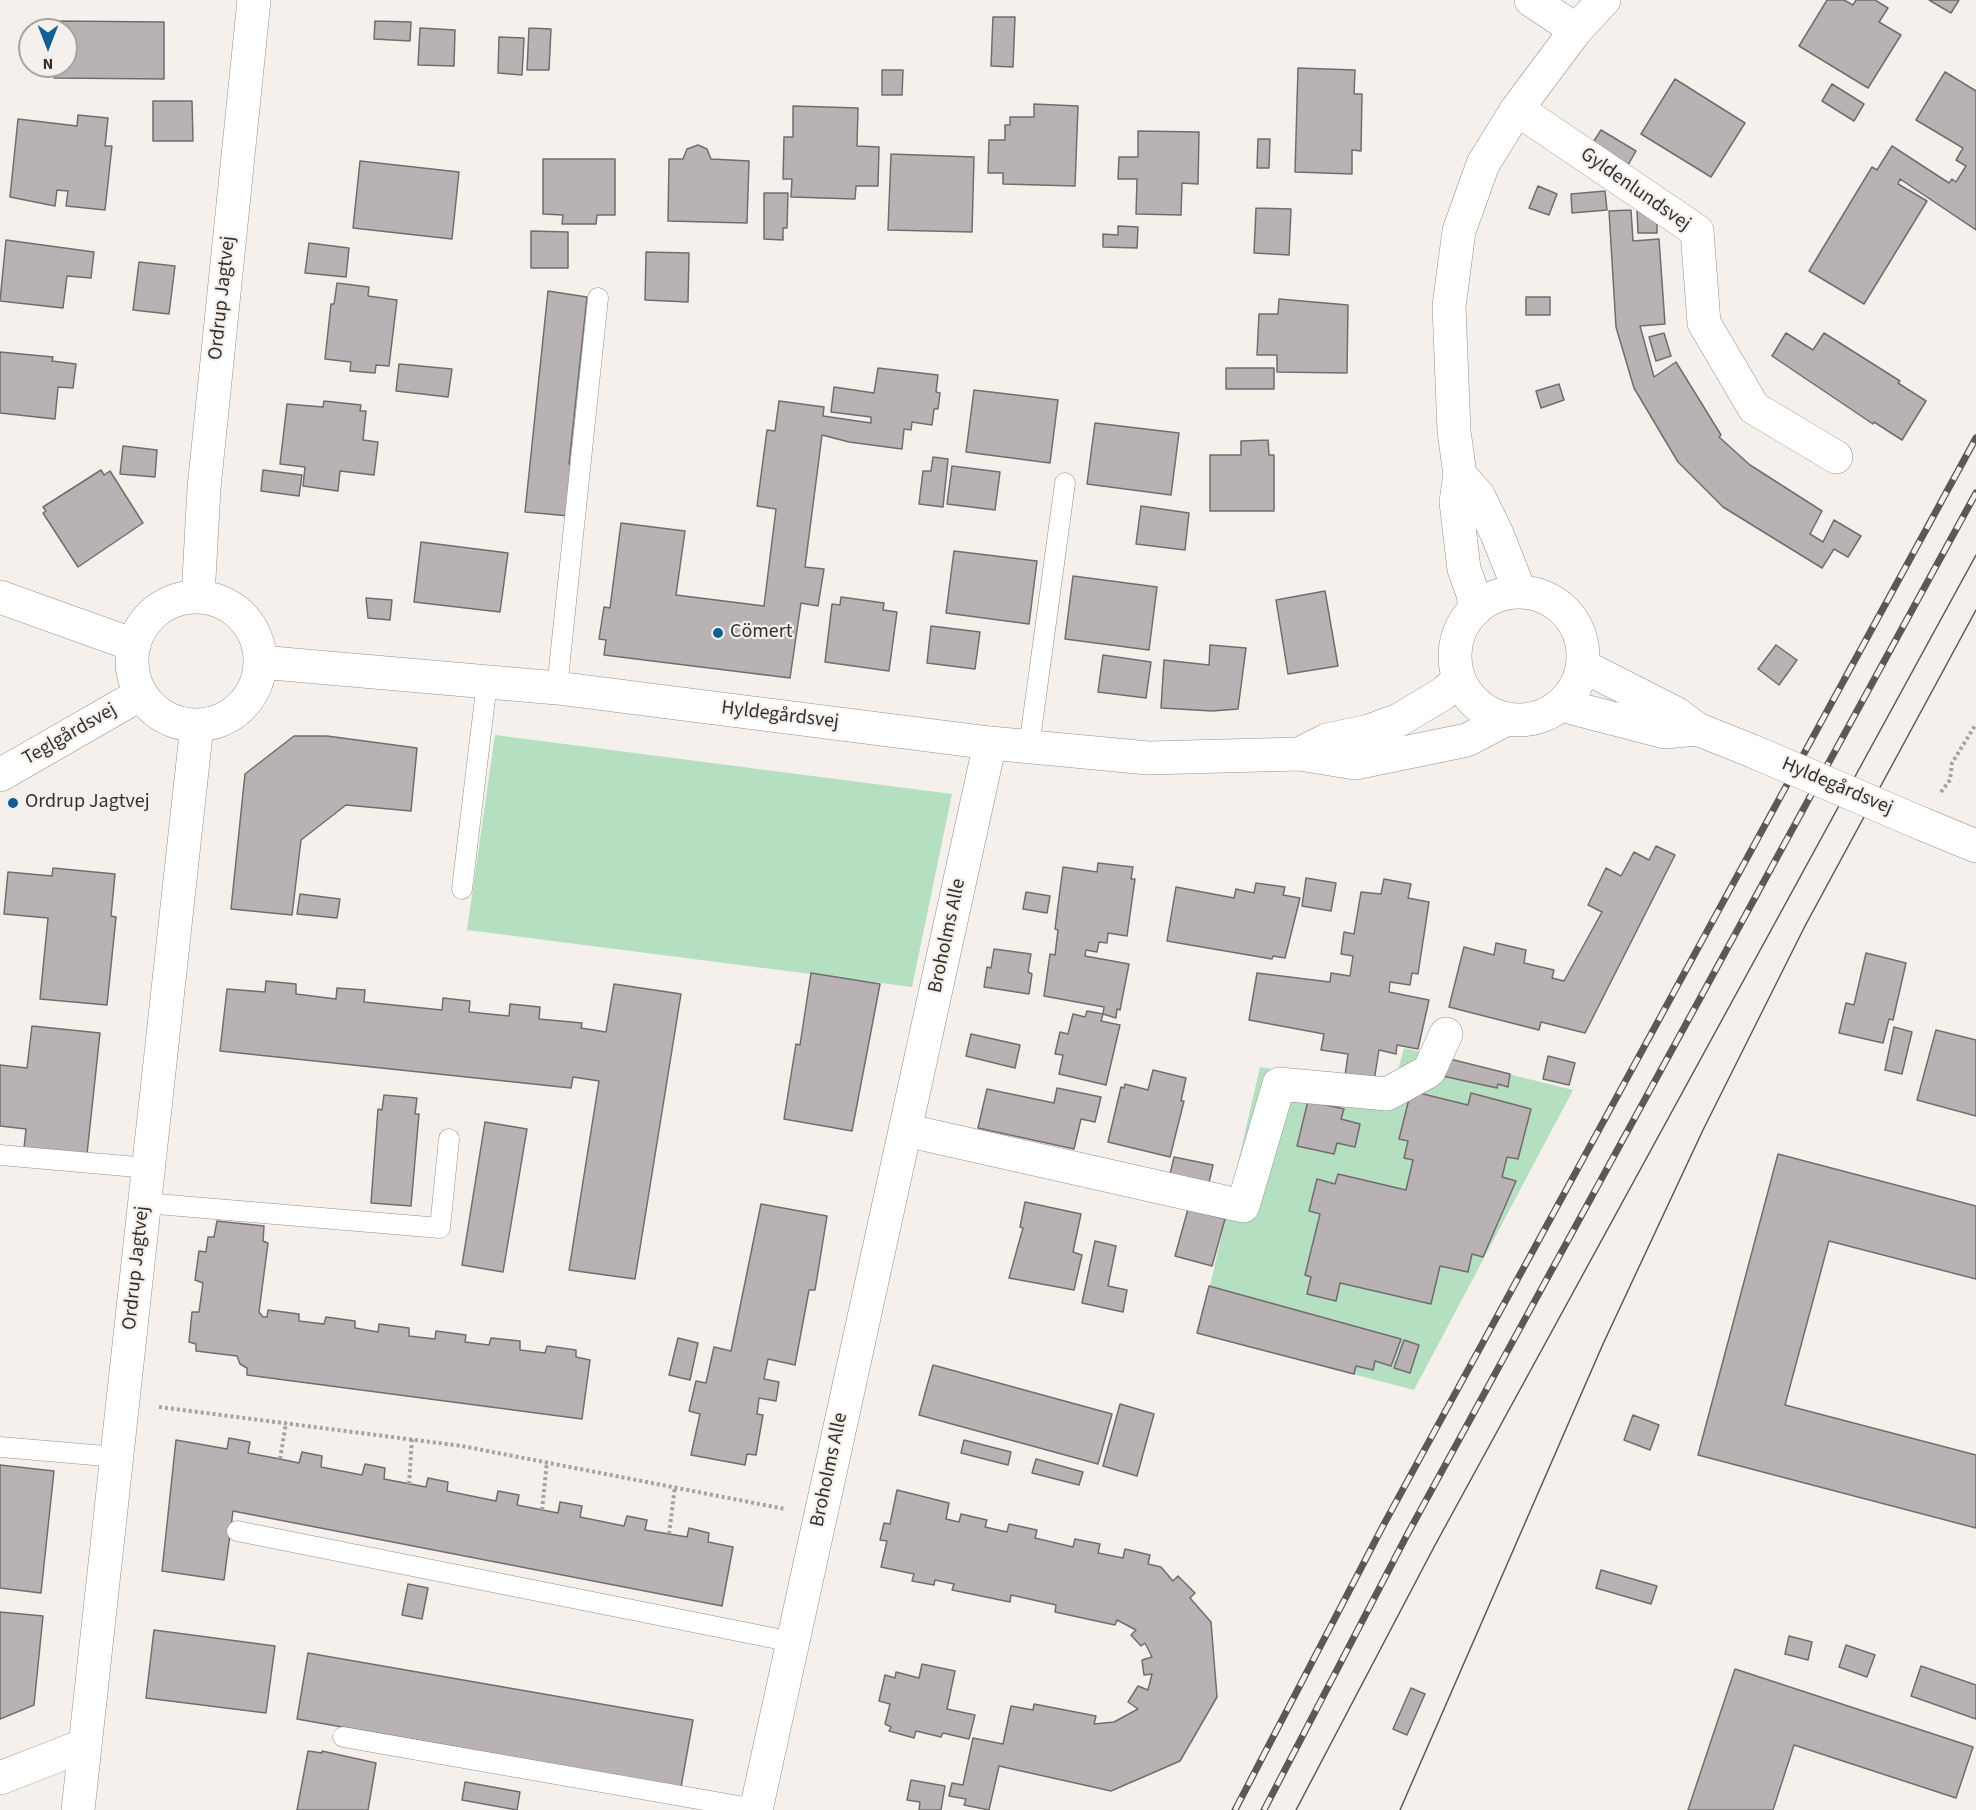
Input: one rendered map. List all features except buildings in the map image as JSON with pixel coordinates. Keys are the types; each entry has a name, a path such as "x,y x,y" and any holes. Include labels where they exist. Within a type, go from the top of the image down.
{"street":[{"name":"Ordrup Jagtvej","path":"198,597 204,488 254,0"},
{"path":"1531,0 1576,30"},
{"path":"1475,610 1473,594 1464,569 1456,502 1460,475 1454,431 1449,306 1459,231 1484,164 1517,109 1576,30 1604,0"},
{"name":"Gyldenlundsvej","path":"1517,109 1697,231 1704,323 1754,408 1836,458"},
{"path":"1460,475 1478,495 1497,534 1520,592"},
{"path":"1520,592 1548,599 1571,618 1582,644 1583,666 1575,687 1561,705 1540,717 1507,719 1481,707 1470,698 1459,679 1455,654 1457,642 1467,619 1475,610 1496,597 1520,592"},
{"path":"0,597 134,645"},
{"path":"198,597 222,602 242,617 255,638 260,662 255,686 242,706 222,720 198,725 182,724 162,716 141,694 132,670 134,645 139,631 157,610 170,602 198,597"},
{"name":"Hyldegårdsvej","path":"260,662 557,688 990,743 1148,758 1299,754 1355,763 1467,740 1507,719"},
{"name":"Hyldegårdsvej","path":"1583,666 1677,714 1698,729 1976,846"},
{"name":"Hyldegårdsvej","path":"1299,754 1328,740 1370,731 1399,720 1444,693 1459,679"},
{"name":"Teglgårdsvej","path":"0,775 141,694"},
{"name":"Hyldegårdsvej","path":"1561,705 1665,732 1698,729"},
{"name":"Ordrup Jagtvej","path":"78,1810 198,725"},
{"name":"Broholms Alle","path":"756,1809 990,743"},
{"path":"905,1130 1243,1206 1279,1084 1387,1094 1429,1071 1446,1034"},
{"path":"0,1778 85,1745"}],"lane":[{"path":"557,688 598,298"},
{"path":"1029,747 1065,483"},
{"path":"462,890 487,682"},
{"path":"145,1203 440,1228 449,1139"},
{"path":"0,1155 148,1168"},
{"path":"0,1447 117,1457"},
{"path":"237,1531 793,1642"},
{"path":"343,1737 756,1809"}],"path":[{"path":"1952,763 1976,724"},
{"path":"122,1404 462,1446 675,1486 820,1517"},
{"path":"280,1460 286,1423"},
{"path":"409,1484 412,1439"},
{"path":"542,1510 547,1462"},
{"path":"669,1534 675,1486"}],"green space":[{"path":"495,735 952,794 912,987 467,930"},
{"path":"1404,1048 1573,1090 1414,1390 1199,1334 1260,1067 1393,1089"}],"tram line":[{"path":"1296,1810 1434,1547 1976,555"},
{"path":"1400,1810 1603,1344 1703,1130 1805,926 1976,610"}],"railway":[{"path":"1235,1810 1384,1524 1976,438"},
{"path":"1264,1810 1407,1535 1976,493"}],"place":[{"name":"Cömert","path":"718,633"},
{"name":"Ordrup Jagtvej","path":"13,803"}]}
